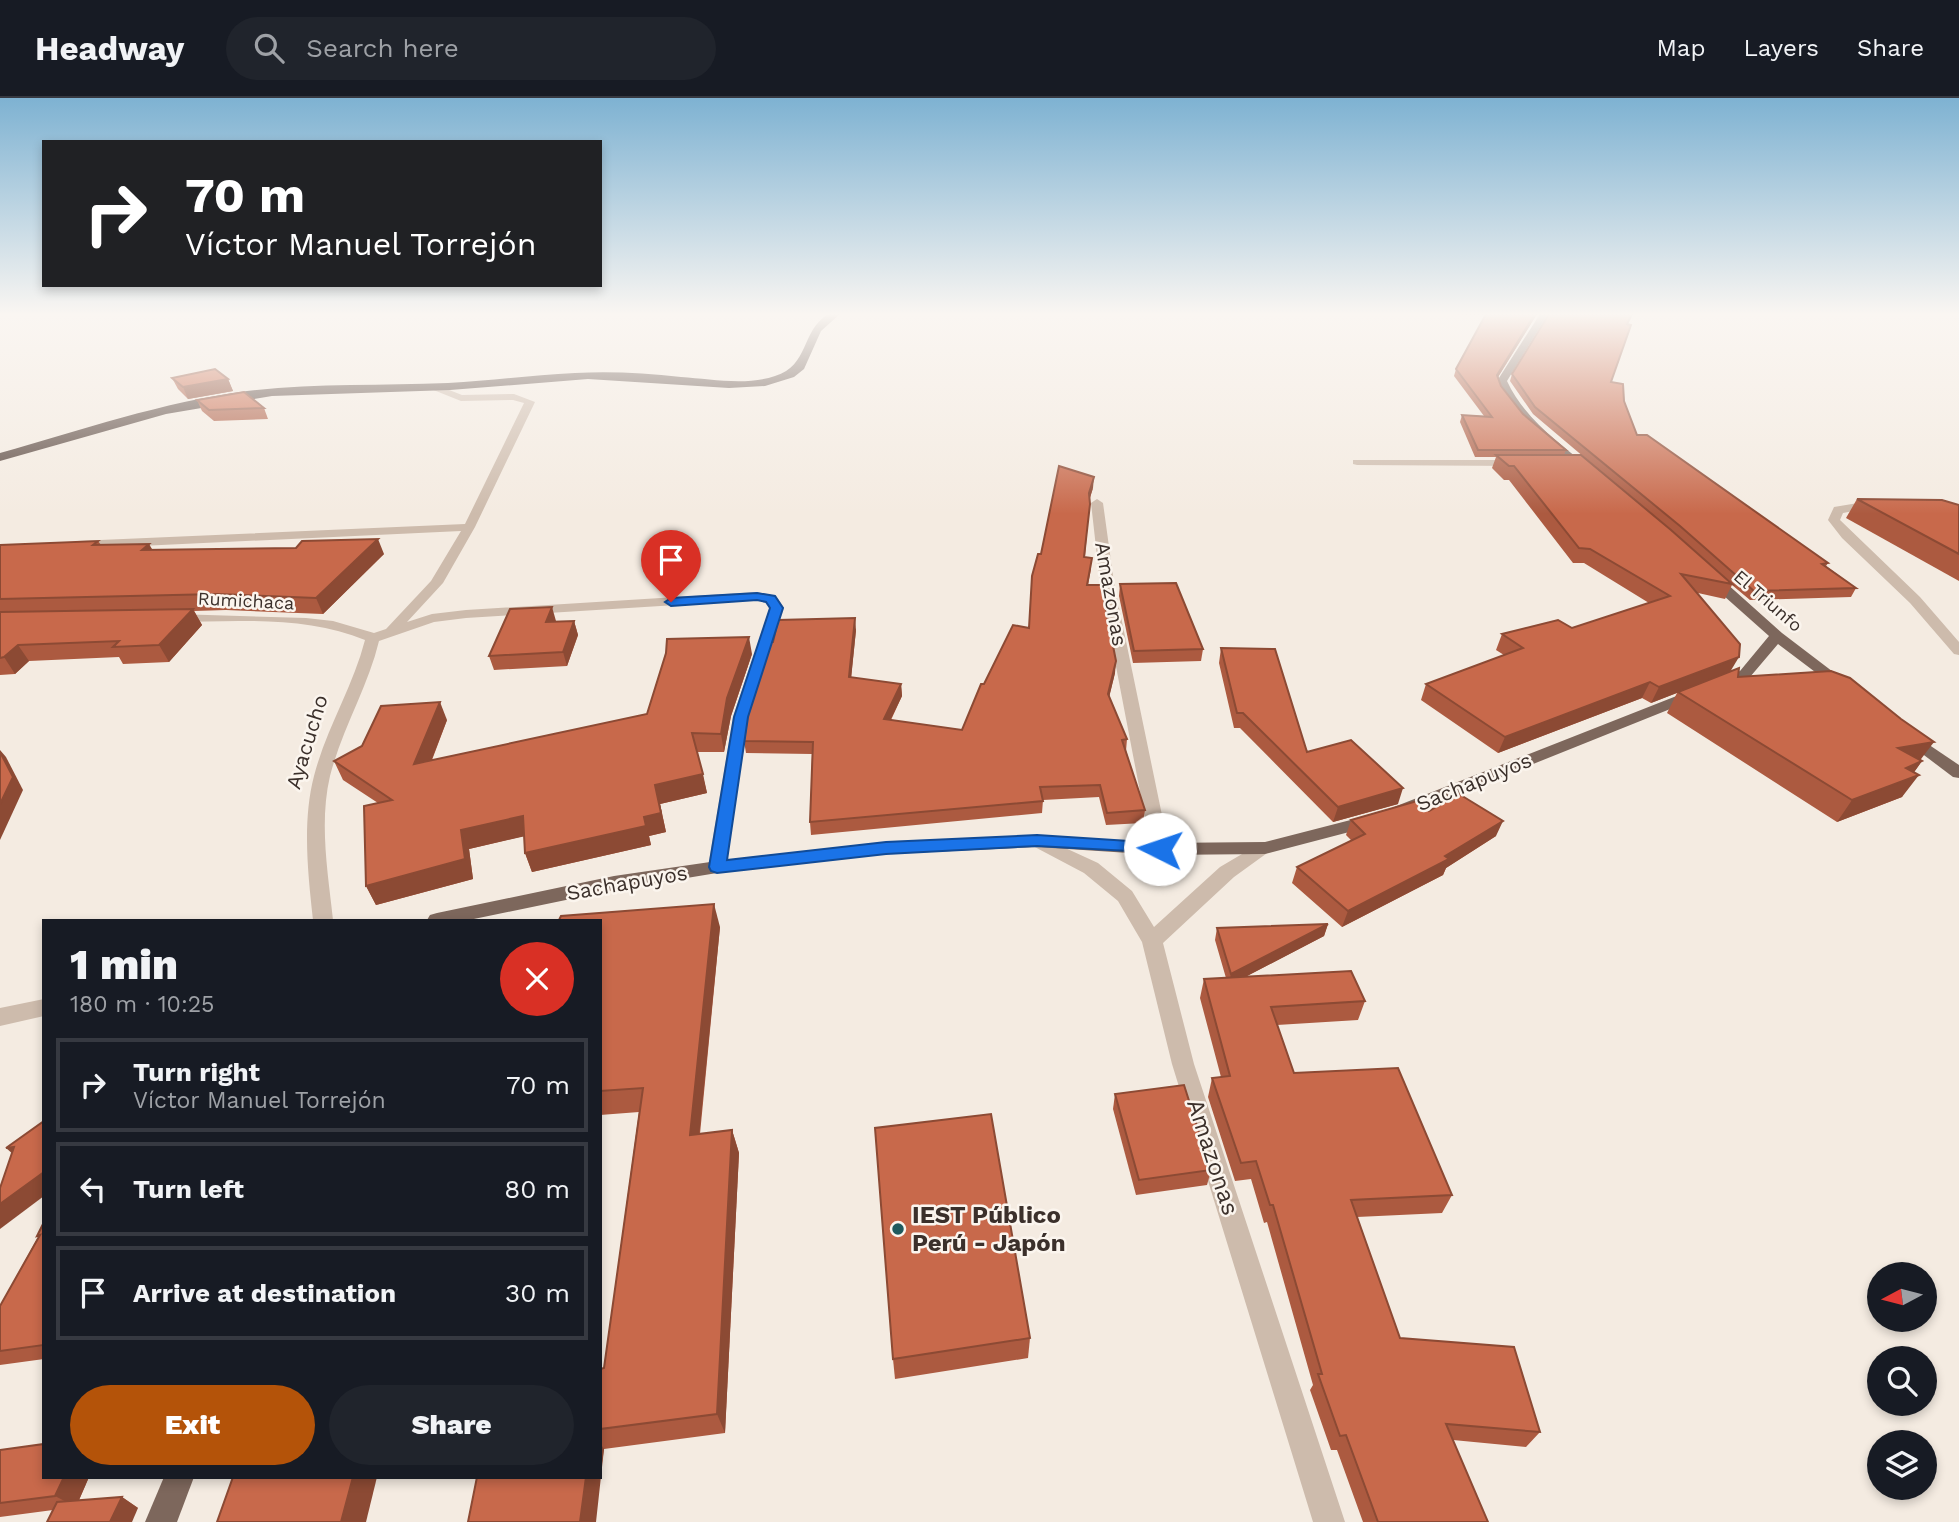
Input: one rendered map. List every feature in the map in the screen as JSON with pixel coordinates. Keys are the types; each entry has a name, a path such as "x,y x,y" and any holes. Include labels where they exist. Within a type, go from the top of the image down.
{"highway":[{"path":"0,457 222,398 521,380"},
{"path":"666,380 714,384 777,380"}],"main road":[{"path":"1502,380 1506,392 1527,418 1597,480"},
{"name":"El Triunfo","path":"1699,566 1777,636 1852,693"},
{"name":"Sachapuyos","path":"442,919 614,883 717,867 886,848 1037,841 1160,849 1265,848 1389,816 1745,674 1777,636"},
{"path":"1895,725 1959,774"},
{"path":"161,1522 178,1479"}],"street":[{"path":"391,631 436,583 469,527 530,402 514,397 461,398 434,387"},
{"path":"1357,462 1536,463"},
{"path":"1563,463 1577,463"},
{"name":"Amazonas","path":"1097,503 1107,583 1160,849"},
{"path":"1895,506 1872,504 1838,510 1834,520 1846,535 1915,600 1959,651"},
{"path":"69,546 469,527"},
{"path":"369,635 432,618 467,614 757,596 771,599 777,608 741,717 717,867"},
{"name":"Rumichaca","path":"164,618 282,621 341,626 369,635"},
{"name":"Ayacucho","path":"323,919 318,860 318,796 369,635"},
{"name":"Amazonas","path":"1037,841 1091,868 1125,896 1152,941 1183,1064 1329,1522"},
{"path":"1152,941 1227,872 1265,848"},
{"path":"0,1017 42,1007"}],"building":[{"path":"175,380 220,380 183,387"},
{"path":"1465,380 1499,380 1523,414 1566,450 1478,450 1462,415 1492,417"},
{"path":"1516,380 1612,380 1623,384 1624,401 1637,435 1647,435 1828,563 1822,564 1856,588 1754,591 1680,526 1535,407"},
{"path":"244,392 264,408 209,410 197,400"},
{"path":"1496,455 1581,455 1732,584 1681,574 1740,644 1739,657 1659,687 1650,682 1505,737 1426,684 1523,648 1502,634 1558,620 1572,628 1670,596 1590,549 1579,548 1514,466 1509,466"},
{"path":"1059,466 1094,477 1089,493 1084,557 1092,558 1087,585 1101,585 1116,661 1108,694 1127,739 1122,740 1145,810 1107,813 1100,785 1040,787 1043,801 810,822 813,742 744,741 749,705 770,642 773,642 778,620 855,618 849,677 901,684 884,719 962,730 981,684 984,684 1013,625 1029,628 1032,576 1038,554 1041,554"},
{"path":"1857,499 1942,500 1959,505 1959,554"},
{"path":"378,539 316,598 217,594 0,599 0,545 98,541 93,545 149,544 142,550 296,548 302,541"},
{"path":"1176,583 1203,649 1134,651 1120,584"},
{"path":"552,607 546,622 574,621 563,652 489,656 510,609"},
{"path":"193,609 159,645 113,647 119,641 18,645 0,658 0,612"},
{"path":"749,637 727,698 721,734 692,733 703,774 655,785 661,813 644,817 646,826 525,853 523,816 461,830 465,859 366,886 364,806 392,800 334,761 362,746 381,706 440,702 414,764 647,714 666,653 667,639"},
{"path":"1221,648 1275,649 1307,752 1351,740 1403,788 1338,807 1243,713 1237,713"},
{"path":"1739,668 1738,677 1831,671 1850,678 1934,742 1898,748 1922,761 1906,768 1919,775 1852,800 1678,692"},
{"path":"0,752 13,777 0,804"},
{"path":"1459,794 1503,821 1445,856 1449,859 1348,911 1297,867 1365,834 1351,820 1417,801 1429,811"},
{"path":"714,904 690,1135 732,1130 717,1414 602,1429 602,1368 643,1088 602,1091 602,919 560,919 561,916"},
{"path":"1328,924 1231,974 1217,928"},
{"path":"1351,971 1365,1001 1271,1007 1294,1073 1398,1068 1452,1195 1351,1200 1400,1338 1514,1347 1540,1432 1446,1424 1488,1522 1378,1522 1346,1435 1340,1436 1318,1374 1322,1374 1273,1205 1270,1205 1256,1161 1241,1163 1212,1078 1230,1076 1204,979"},
{"path":"1184,1085 1211,1170 1139,1180 1115,1094"},
{"path":"991,1114 1030,1338 893,1359 875,1128"},
{"path":"42,1122 42,1173 0,1204 0,1188 14,1147 6,1148"},
{"path":"42,1226 42,1345 0,1351 0,1306 40,1235 37,1236"},
{"path":"42,1444 42,1479 63,1479 55,1496 0,1503 0,1450"},
{"path":"232,1479 352,1479 341,1522 217,1522"},
{"path":"477,1479 586,1479 580,1522 468,1522"},
{"path":"122,1497 110,1522 47,1522 57,1502"}],"place":[{"name":"IEST Público Perú - Japón","path":"898,1229"}],"route":[{"path":"671,602 757,596 771,599 777,608 741,717 717,867 886,848 1037,841 1160,849"}]}
